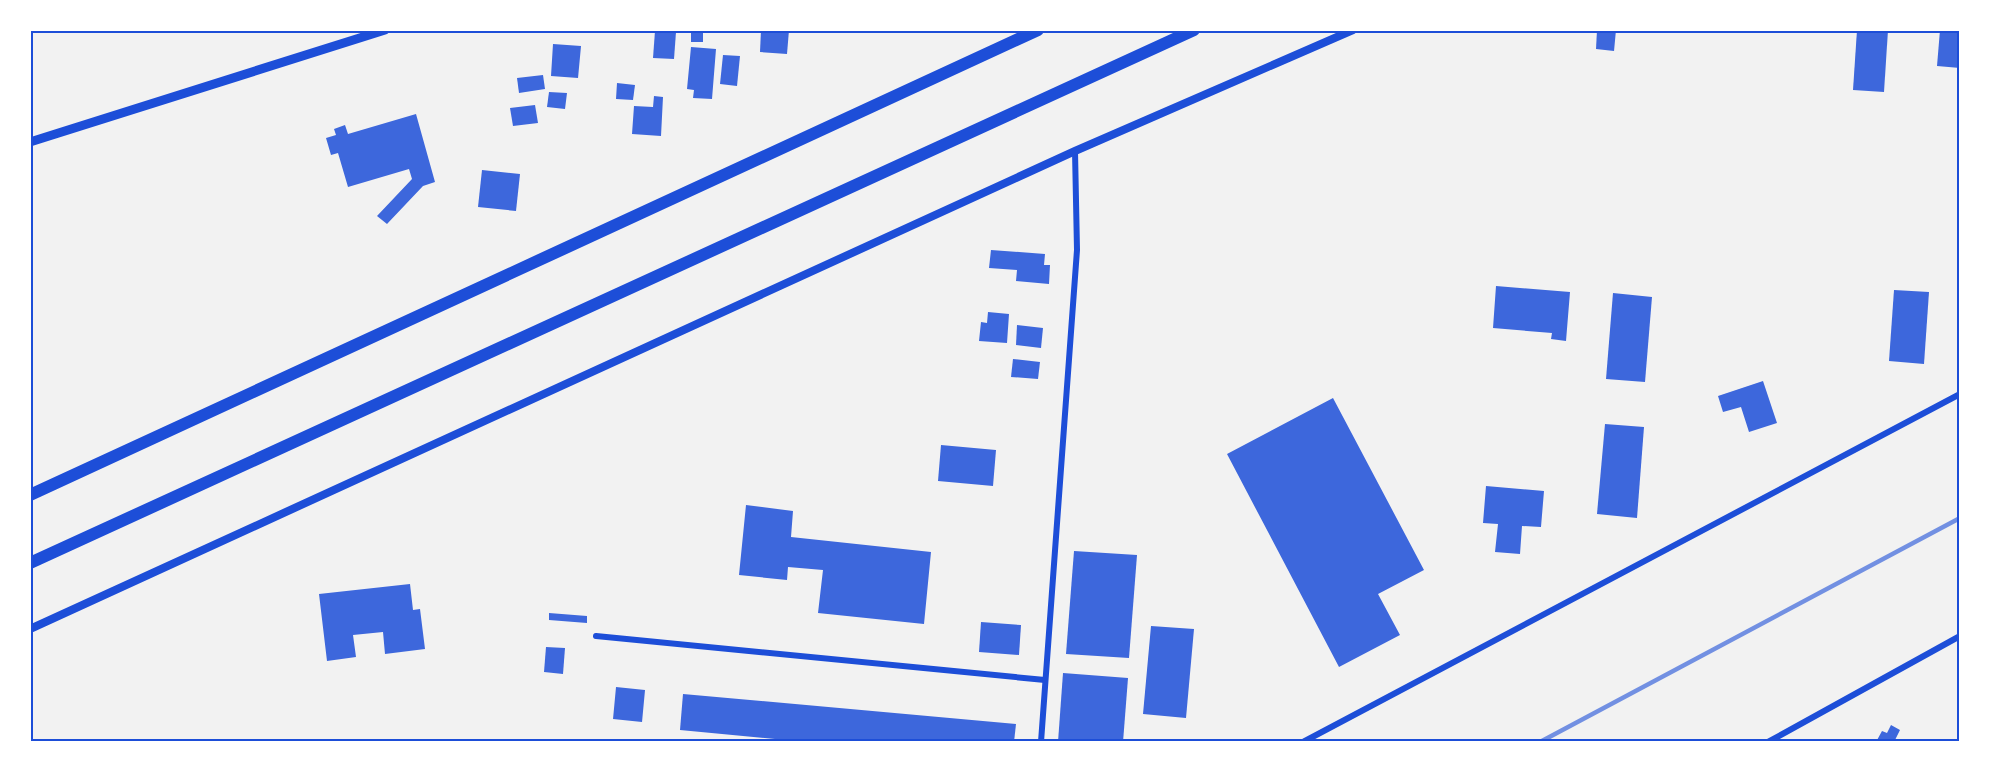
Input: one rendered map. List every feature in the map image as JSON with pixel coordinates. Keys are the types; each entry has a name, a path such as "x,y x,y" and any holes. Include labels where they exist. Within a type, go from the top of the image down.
{"highway":[{"path":"30,495 1038,30"},
{"path":"30,564 1194,30"}],"main road":[{"path":"30,142 385,30"}],"street":[{"path":"30,629 1075,151 1353,30"},
{"path":"1041,742 1077,250 1075,151"},
{"path":"1303,742 1960,394"},
{"path":"596,636 1045,680"},
{"path":"1768,742 1960,636"}],"building":[{"path":"691,30 703,30 703,42 691,42"},
{"path":"761,30 789,30 787,54 760,52"},
{"path":"1597,30 1616,30 1614,51 1596,49"},
{"path":"1857,30 1888,30 1884,92 1853,90"},
{"path":"1940,30 1960,30 1960,68 1937,66"},
{"path":"655,31 676,32 674,59 653,58"},
{"path":"553,44 581,46 578,78 551,76"},
{"path":"691,47 716,49 712,99 693,98 694,90 687,89"},
{"path":"723,55 740,56 737,86 720,84"},
{"path":"543,75 545,89 519,93 517,78"},
{"path":"617,83 635,85 633,100 616,99"},
{"path":"549,92 567,93 565,109 547,107"},
{"path":"654,96 663,97 661,136 632,134 634,106 653,107"},
{"path":"535,105 538,123 513,126 510,108"},
{"path":"416,114 435,182 423,186 387,224 377,216 412,179 409,169 348,187 338,153 331,155 326,138 336,135 334,129 345,125 348,134"},
{"path":"482,170 520,174 516,211 478,207"},
{"path":"991,250 1045,254 1044,265 1050,265 1049,284 1016,281 1017,270 989,268"},
{"path":"1496,286 1570,292 1566,341 1551,339 1552,333 1493,328"},
{"path":"1894,290 1929,292 1924,364 1889,361"},
{"path":"1613,293 1652,297 1645,382 1606,379"},
{"path":"988,312 1009,314 1007,343 979,341 981,322 987,323"},
{"path":"1017,325 1043,328 1041,348 1016,345"},
{"path":"1013,359 1040,362 1038,379 1011,377"},
{"path":"1763,381 1777,423 1749,432 1741,407 1723,412 1718,396"},
{"path":"1333,398 1424,570 1378,594 1400,635 1339,667 1227,454"},
{"path":"1605,424 1644,427 1637,518 1597,514"},
{"path":"941,445 996,450 993,486 938,481"},
{"path":"1486,486 1544,491 1541,527 1522,526 1520,554 1495,552 1498,524 1483,523"},
{"path":"746,505 793,511 791,537 931,552 924,624 818,613 823,570 788,567 787,580 739,575"},
{"path":"1074,551 1137,555 1129,658 1066,654"},
{"path":"410,584 413,610 420,609 425,649 385,654 383,632 353,635 356,657 327,661 319,594"},
{"path":"549,613 587,616 587,623 549,620"},
{"path":"981,622 1021,625 1019,655 979,652"},
{"path":"1151,626 1194,629 1186,718 1143,714"},
{"path":"546,647 565,648 563,674 544,672"},
{"path":"1063,673 1128,678 1123,742 1058,742"},
{"path":"616,687 645,690 642,722 613,719"},
{"path":"683,694 1016,724 1014,742 806,742 680,730"},
{"path":"1891,725 1900,730 1894,742 1876,742 1882,731 1887,733"}],"railway":[{"path":"1540,742 1960,518"}]}
